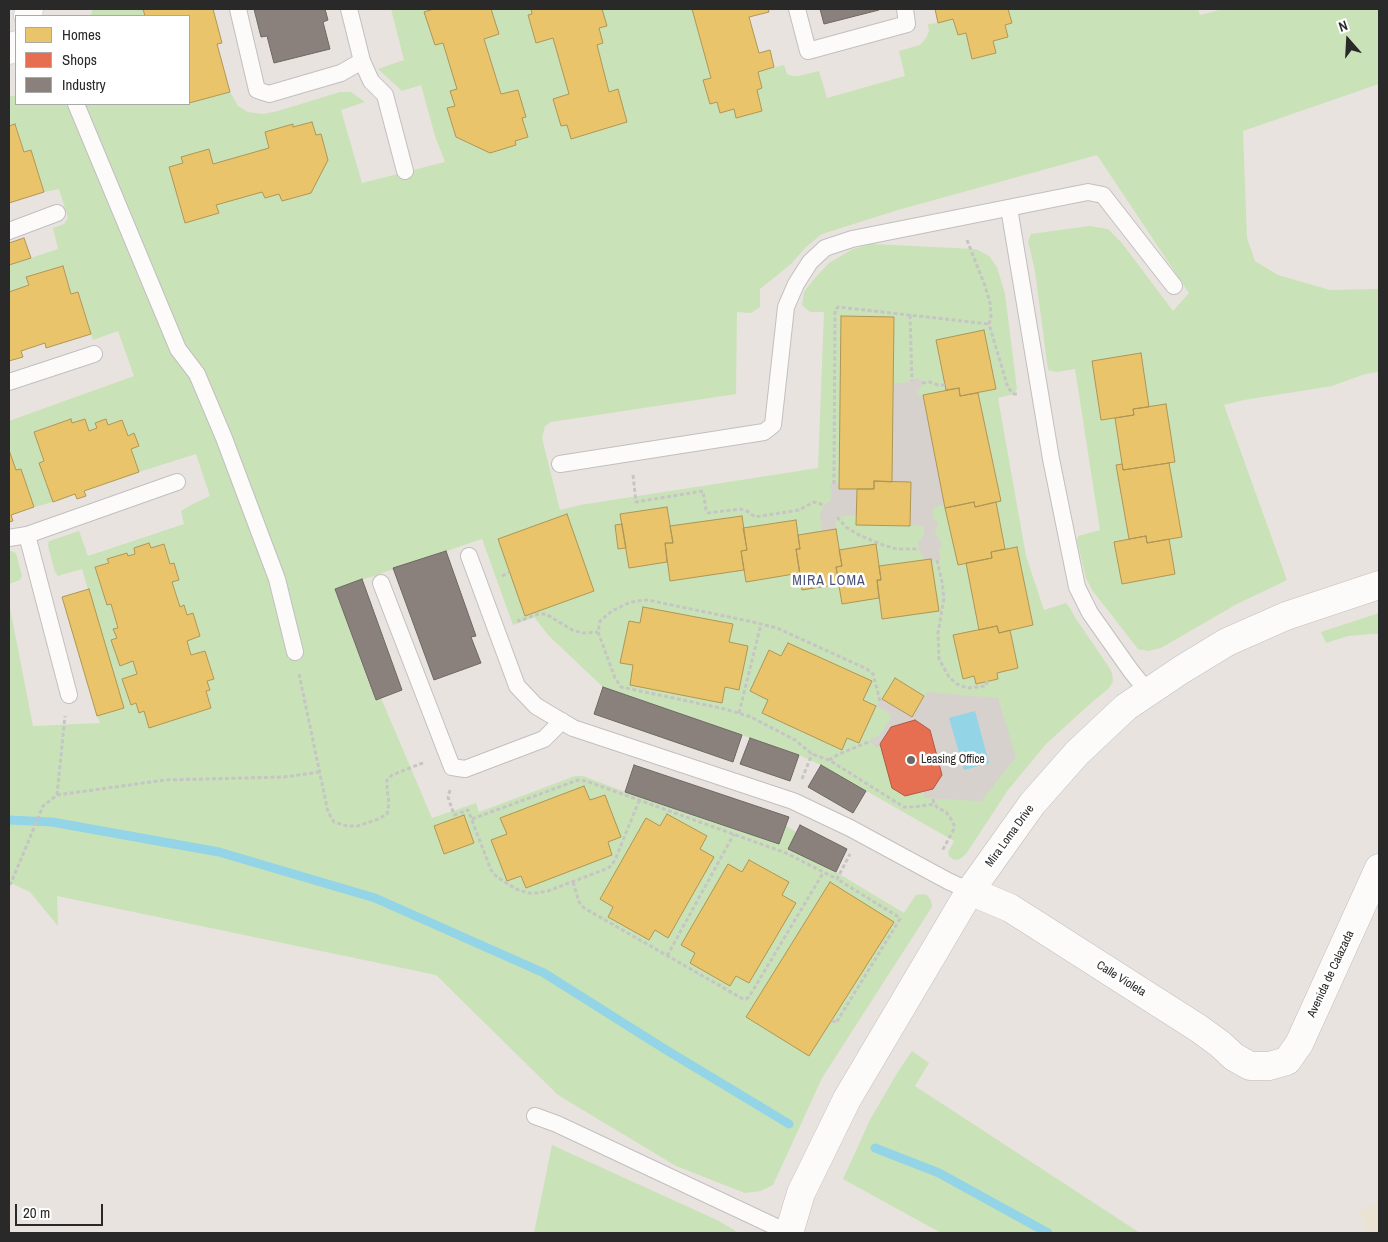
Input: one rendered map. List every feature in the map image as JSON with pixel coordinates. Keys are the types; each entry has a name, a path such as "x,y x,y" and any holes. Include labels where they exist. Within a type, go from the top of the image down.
{"street":[{"name":"Mira Loma Drive","path":"789,1233 801,1192 847,1099 970,891 1039,796 1077,753 1126,707 1227,642 1286,616 1379,585"},
{"name":"Avenida de Calazada","path":"1269,1066 1287,1061 1299,1044 1379,868"},
{"name":"Calle Violeta","path":"970,891 1010,908 1198,1028 1234,1057 1250,1066 1269,1066"}],"lane":[{"path":"238,9 257,90 269,94 341,73 362,61"},
{"path":"349,9 362,61 371,81 385,95 405,171"},
{"path":"797,9 808,51 907,24 905,9"},
{"path":"76,105 178,349 198,374 224,438 277,579 295,652"},
{"path":"560,464 764,432 773,425 786,307 796,284 810,262 824,248 852,239 1088,192 1103,195 1174,286"},
{"path":"1008,208 1053,468 1077,587 1090,613 1148,692"},
{"path":"9,231 57,213"},
{"path":"9,382 94,354"},
{"path":"9,538 26,535 177,482"},
{"path":"26,535 68,695"},
{"path":"469,556 517,686 536,706 574,728 793,800 970,891"},
{"path":"381,583 452,767 465,769 544,739 562,721"},
{"path":"535,1116 566,1128 789,1233"}],"path":[{"path":"959,218 990,303 991,317 989,324 1008,388 1014,394 1040,392"},
{"path":"834,484 835,310 838,307 989,324"},
{"path":"910,315 912,381"},
{"path":"922,383 930,382 945,385"},
{"path":"629,453 636,502 703,491 708,513 740,509 754,516 799,510 814,502 824,505"},
{"path":"837,517 846,527 859,536 897,549 919,550"},
{"path":"937,560 944,598 938,633 939,659 949,677 957,684 967,688 977,688 986,686 988,681"},
{"path":"505,584 502,575 509,572"},
{"path":"880,701 873,674 867,669 777,628 648,600 631,602 600,621 598,632 615,678 621,686 725,709 752,717 795,740 812,754 829,760 904,807 934,804"},
{"path":"515,612 518,621 538,614 546,614 574,631 584,633 598,632"},
{"path":"739,713 761,624"},
{"path":"295,652 328,812 334,822 348,826 358,826 387,814 389,803 387,780 392,775 447,753"},
{"path":"57,795 68,695"},
{"path":"829,760 871,741"},
{"path":"793,800 812,754"},
{"path":"457,768 448,797 454,814 468,810 491,870 497,877 528,894 548,891 611,866 639,801"},
{"path":"9,885 43,806 57,795 165,780 284,777 320,772"},
{"path":"472,820 578,780 586,781 786,853 837,879 900,919 836,1023 832,1020"},
{"path":"930,871 954,829 951,819 946,812 934,804 933,799"},
{"path":"837,879 860,833"},
{"path":"667,956 734,834"},
{"path":"572,882 579,902 584,908 746,1000 824,872"}],"shaded area":[{"path":"917,378 922,383 917,395 923,395 945,505 933,509 932,514 938,525 935,531 941,543 941,547 938,549 941,559 932,562 931,559 925,560 919,549 918,543 924,535 924,527 920,525 910,526 892,482 894,383 904,383"},
{"path":"830,484 839,484 857,489 857,515 837,517 835,522 836,529 822,531 820,514 824,505 830,501 832,494"},
{"path":"927,692 998,698 1016,757 981,801 925,798 923,791 933,789 942,775 930,730 915,720 891,727 880,743 880,746 875,747 872,743 871,738 879,736 891,718 889,713 876,706 882,699 912,716"},
{"path":"1379,1200 1379,1233 1359,1233 1367,1228 1359,1212"}],"green space":[{"path":"92,9 143,9 145,15 91,15"},
{"path":"391,9 692,9 711,78 703,80 710,104 717,102 720,113 734,109 736,118 762,111 757,90 762,88 758,72 784,65 787,74 792,76 819,71 827,98 905,76 899,51 920,45 929,31 928,24 953,19 958,35 966,33 973,59 995,53 993,41 1008,37 1005,25 1012,23 1008,9 1198,9 1200,15 1223,9 1379,9 1379,84 1243,131 1247,238 1255,261 1278,275 1330,290 1379,289 1379,372 1365,374 1332,386 1224,405 1287,580 1237,604 1161,648 1148,651 1138,649 1092,590 1086,578 1077,542 1078,536 1100,530 1075,369 1057,372 1048,370 1035,271 1028,241 1031,234 1089,226 1108,229 1122,243 1173,311 1189,293 1097,155 898,210 822,234 806,247 791,264 760,289 760,307 751,313 737,312 736,394 551,422 545,426 542,438 560,510 580,505 818,468 824,312 810,312 802,305 804,292 814,279 829,263 853,249 871,244 976,249 989,256 997,267 1005,294 1017,389 1014,394 998,398 1026,556 1044,610 1066,603 1109,667 1113,682 1108,689 1047,743 1008,790 966,854 960,859 954,860 949,856 948,852 954,841 821,765 799,755 603,687 549,636 534,617 513,625 482,539 335,589 375,700 381,698 432,818 476,803 479,812 575,776 583,776 779,844 786,826 796,832 789,849 836,872 904,913 916,895 927,895 931,900 932,907 822,1078 773,1185 761,1191 745,1193 676,1166 558,1095 436,975 57,896 58,926 30,892 9,882 9,603 33,726 100,723 97,716 123,708 82,569 58,576 55,572 48,546 49,541 79,531 88,556 184,524 181,511 210,496 196,454 139,472 131,449 134,434 128,436 122,420 108,425 95,423 97,428 89,431 85,419 72,423 71,419 34,432 44,461 39,463 53,502 34,507 21,469 16,470 9,450 9,421 134,376 118,331 93,340 78,292 71,294 63,266 27,277 29,285 9,292 9,265 58,249 53,228 64,224 68,218 59,189 44,192 31,150 24,152 16,124 9,126 9,97 15,95 15,105 190,105 190,103 230,92 238,106 248,112 263,114 340,92 351,92 365,102 341,110 362,183 445,162 435,136 421,85 402,91 378,69 404,60","holes":["149,543 151,548 164,544 170,564 174,563 179,579 172,582 180,607 184,606 187,615 193,614 200,636 187,641 191,655 205,651 214,678 207,681 210,689 206,691 211,708 149,727 144,711 139,713 136,703 131,705 123,679 137,674 133,661 120,665 112,640 117,638 114,629 118,628 111,604 107,604 95,567 109,563 107,559 127,553 128,556 135,554 134,548"]},
{"path":"9,550 16,553 22,576 20,580 9,584"},
{"path":"1379,613 1379,634 1348,636 1326,643 1321,632"},
{"path":"912,1051 929,1063 915,1086 1140,1233 941,1233 843,1179 870,1120"},
{"path":"552,1145 717,1220 737,1233 534,1233"}],"water":[{"path":"975,711 989,763 964,770 949,718"}],"building: Homes":[{"path":"143,9 213,9 222,43 217,44 230,92 190,103 190,15 145,15"},
{"path":"434,9 491,9 499,34 484,39 501,94 518,90 526,117 522,118 528,137 515,141 516,145 490,153 456,137 447,108 455,106 450,91 457,89 443,43 435,45 424,12"},
{"path":"531,9 602,9 607,26 599,28 603,43 597,45 609,92 618,89 627,122 571,139 567,125 561,126 553,99 569,94 553,38 536,43 528,15 532,14"},
{"path":"692,9 768,9 769,12 749,17 759,53 770,50 774,67 758,72 762,88 757,90 762,111 736,118 734,109 720,113 717,102 710,104 703,80 711,78"},
{"path":"935,9 1008,9 1012,23 1005,25 1008,37 993,41 996,53 972,59 966,33 958,35 953,19 938,23"},
{"path":"312,122 316,135 321,134 328,160 311,193 282,201 279,194 265,198 262,192 216,205 219,213 185,223 169,167 183,163 181,157 209,149 213,164 269,148 265,132 293,124 293,127"},
{"path":"15,124 24,152 31,150 44,192 9,203 9,126"},
{"path":"24,238 31,258 9,265 9,243"},
{"path":"63,266 71,294 78,292 91,334 46,348 45,343 21,351 23,357 9,361 9,292 29,285 26,277"},
{"path":"841,316 894,317 892,482 874,481 874,489 839,489"},
{"path":"984,330 996,389 960,396 959,388 946,390 936,340"},
{"path":"1141,353 1149,407 1133,409 1134,415 1101,420 1092,361"},
{"path":"959,388 960,396 978,393 1001,501 975,507 974,502 945,508 923,395"},
{"path":"1166,404 1175,462 1123,470 1115,418 1134,415 1133,409"},
{"path":"71,419 72,423 85,419 89,431 97,428 95,423 106,419 108,425 122,420 128,436 134,433 139,446 131,449 139,472 84,491 86,496 77,499 75,494 53,502 39,463 44,461 34,432"},
{"path":"9,450 16,470 21,469 34,507 11,515 13,521 9,522"},
{"path":"1169,463 1182,537 1147,543 1146,536 1129,539 1116,465 1122,464 1123,470"},
{"path":"874,481 911,482 910,526 856,525 857,489 874,489"},
{"path":"974,502 975,507 996,502 1005,549 991,552 992,558 958,565 945,508"},
{"path":"667,507 673,543 665,543 667,562 629,568 620,514"},
{"path":"567,514 594,591 525,616 498,539"},
{"path":"742,516 747,550 741,551 744,570 670,581 665,543 673,543 670,526"},
{"path":"796,520 800,549 796,549 800,573 746,582 741,551 747,550 743,528"},
{"path":"622,524 626,548 618,549 615,525"},
{"path":"836,529 842,566 836,567 839,584 802,590 796,549 800,549 798,535"},
{"path":"1146,536 1147,543 1169,539 1175,574 1122,584 1114,542"},
{"path":"149,543 151,548 164,544 170,564 174,563 179,580 172,582 180,607 184,605 187,615 193,613 200,636 187,641 191,655 205,651 214,679 207,681 210,690 206,691 211,708 149,728 144,711 139,713 136,703 131,705 122,679 137,674 133,661 120,666 111,640 117,638 113,629 118,628 111,604 107,605 95,567 109,563 107,559 127,553 128,556 135,554 134,548"},
{"path":"876,544 881,580 877,580 879,598 842,604 836,567 842,566 839,550"},
{"path":"1017,547 1033,625 999,633 997,626 979,630 966,563 992,558 991,552"},
{"path":"931,559 939,611 882,619 877,580 881,580 879,566"},
{"path":"89,589 124,708 97,716 62,597"},
{"path":"643,607 733,624 729,642 748,646 739,690 725,687 722,703 630,685 633,665 620,663 629,621 640,623"},
{"path":"997,626 999,633 1010,630 1018,668 997,673 998,679 976,684 974,676 963,679 953,635"},
{"path":"788,643 872,681 863,700 876,706 859,743 847,738 842,750 762,713 768,700 750,691 769,650 781,656"},
{"path":"895,678 924,696 912,717 882,699"},
{"path":"584,786 590,800 605,795 621,837 608,842 612,855 526,888 521,876 507,881 491,840 507,834 500,818"},
{"path":"667,814 707,836 700,849 714,857 668,938 655,930 649,940 608,917 613,907 600,899 646,818 660,826"},
{"path":"464,815 474,843 444,854 434,826"},
{"path":"749,860 789,882 782,895 796,903 749,983 736,976 730,986 690,963 695,953 681,945 728,864 742,872"},
{"path":"830,882 894,922 809,1056 746,1017"}],"building: Shops":[{"name":"Leasing Office","path":"915,720 930,730 942,775 933,789 905,796 892,788 880,744 891,727"}],"building: Industry":[{"path":"254,9 325,9 328,20 323,22 330,49 274,63 267,36 261,37"},
{"path":"820,9 879,9 879,10 824,24"},
{"path":"446,551 476,636 471,637 481,663 434,680 393,568"},
{"path":"362,579 402,690 376,700 335,589"},
{"path":"603,687 742,735 733,762 594,714"},
{"path":"750,738 799,755 790,781 740,764"},
{"path":"634,765 789,817 779,844 625,792"},
{"path":"821,765 866,791 853,813 808,787"},
{"path":"800,825 847,849 836,872 788,849"}],"waterway":[{"path":"9,820 52,822 219,852 375,898 544,973 789,1124"},
{"path":"875,1148 939,1173 1048,1233"}],"place":[{"name":"Leasing Office","path":"911,760"}],"district":[{"name":"MIRA LOMA","path":"829,581"}]}
